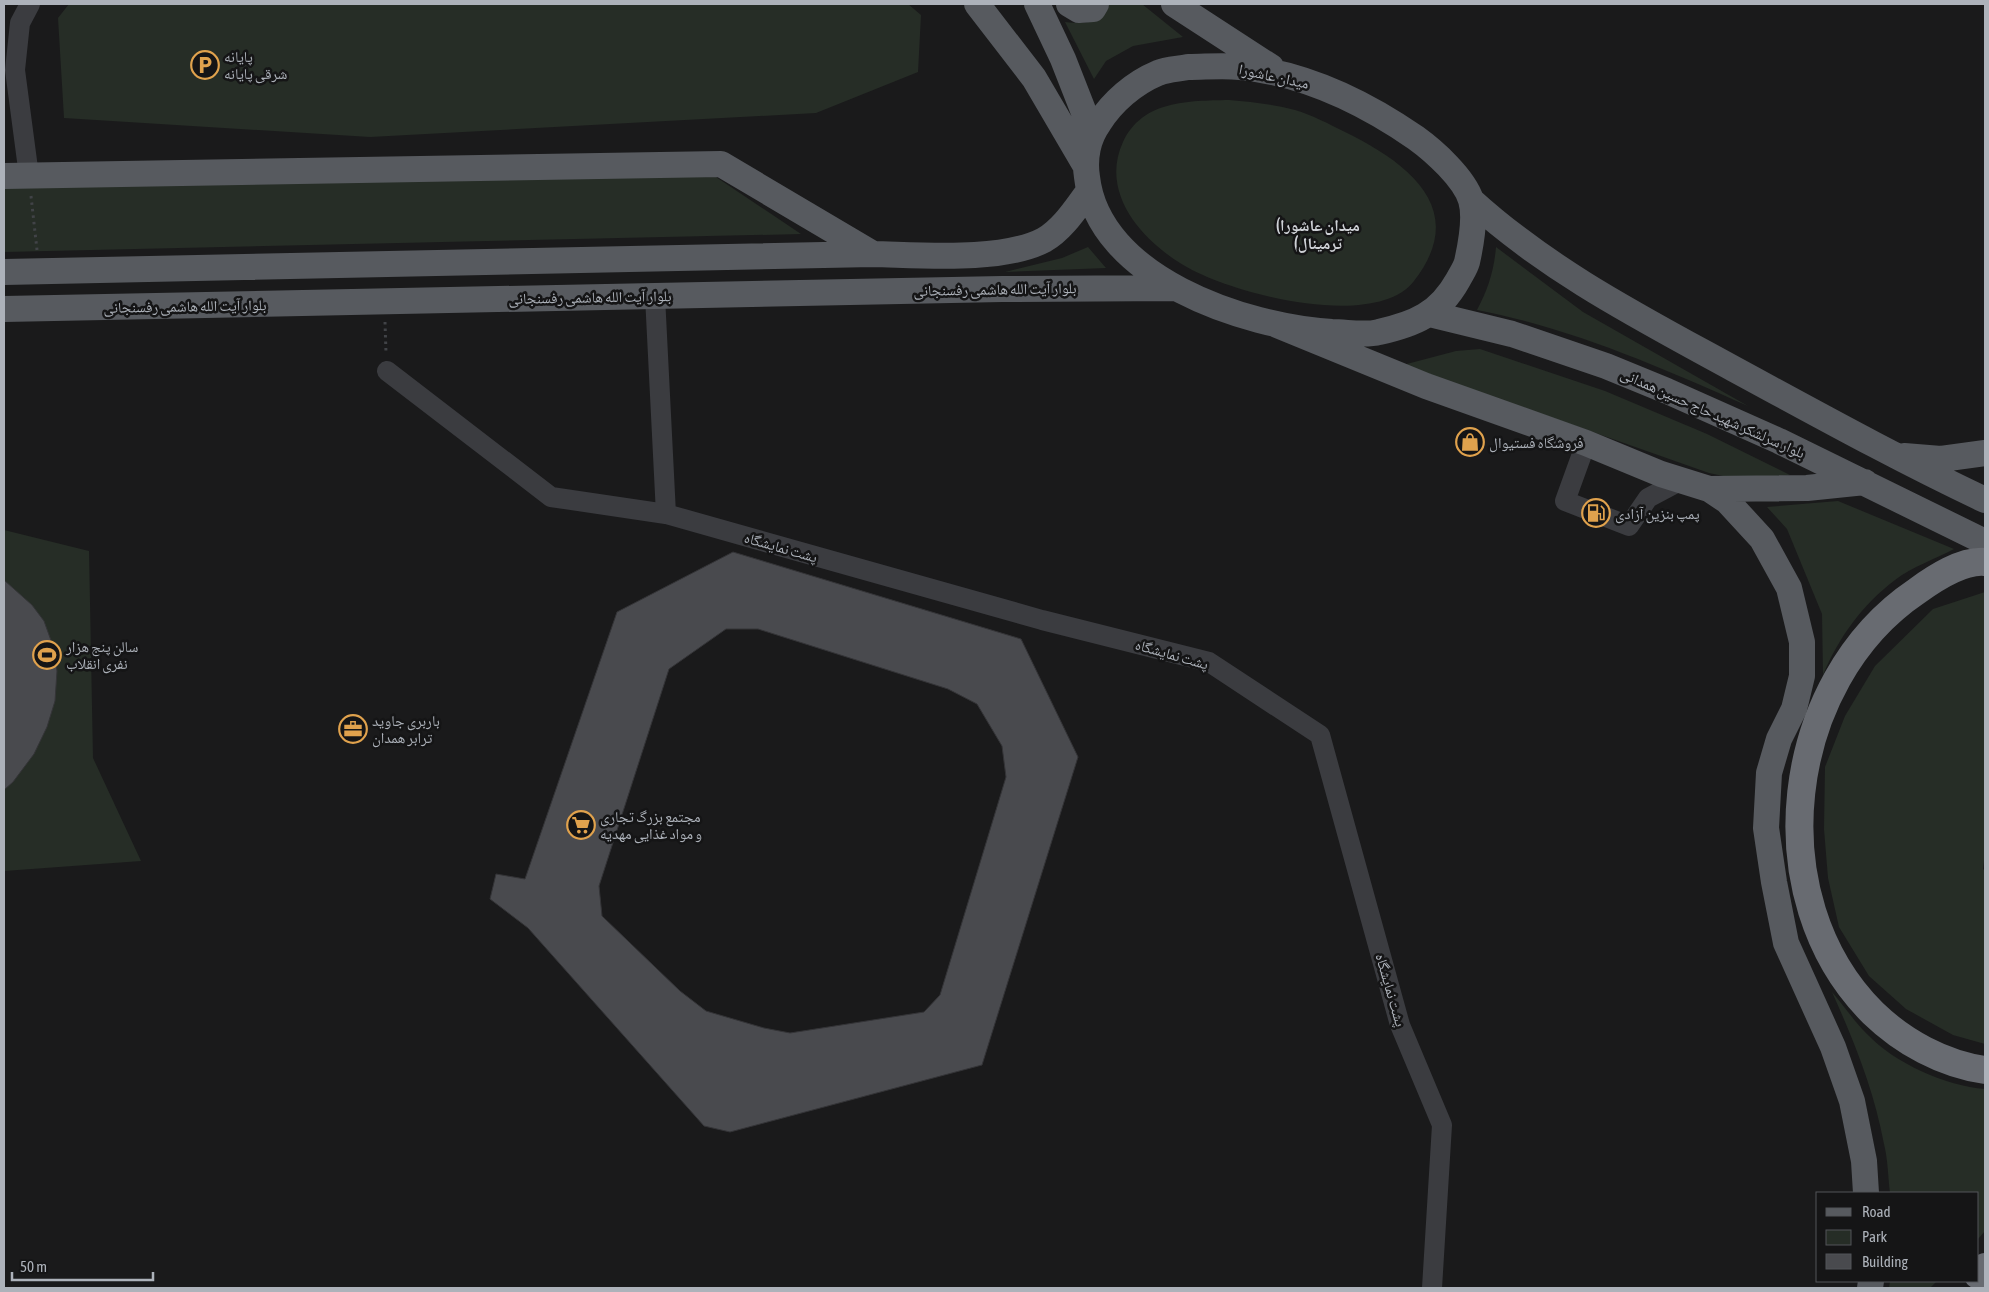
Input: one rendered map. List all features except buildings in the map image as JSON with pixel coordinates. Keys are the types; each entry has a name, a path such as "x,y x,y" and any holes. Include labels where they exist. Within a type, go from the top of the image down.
{"highway":[{"path":"1985,562 1962,566 1936,578 1879,620 1858,644 1832,687 1814,728 1803,774 1800,828 1805,880 1821,939 1835,967 1857,996 1882,1021 1910,1042 1960,1066 1985,1070"}],"main road":[{"path":"977,4 1034,78 1085,165"},
{"path":"1037,4 1063,59 1092,134"},
{"path":"1069,4 1079,10 1093,8 1096,4"},
{"path":"1174,4 1282,75"},
{"name":"میدان عاشورا","path":"1188,66 1240,67 1282,75 1319,86 1355,100 1392,121 1436,152 1456,176 1471,200 1472,235 1466,266 1451,292 1430,314 1402,327 1372,334 1319,331 1277,325 1240,314 1176,288 1150,273 1124,252 1100,221 1088,192 1085,165 1092,134 1109,107 1134,87 1158,73 1188,66"},
{"path":"16,176 721,164 873,254"},
{"path":"4,272 873,254 983,254 1016,250 1045,239 1068,220 1088,192"},
{"path":"1471,200 1499,226 1579,283 1891,454 1985,500"},
{"path":"653,259 655,296"},
{"name":"بلوار آیت الله هاشمی رفسنجانی","path":"4,309 1002,288 1176,288"},
{"name":"بلوار سرلشکر شهید حاج حسین همدانی","path":"1430,314 1512,334 1606,366 1735,421 1865,482 1985,542"},
{"path":"1277,325 1417,382 1586,443 1680,480 1709,489 1727,501 1762,539 1789,588 1802,642 1802,676 1794,709 1778,738 1769,773 1766,828 1786,943 1833,1048 1852,1101 1864,1162 1866,1192"},
{"path":"1891,454 1941,459 1985,453"},
{"path":"1709,489 1807,488 1865,482"}],"street":[{"path":"16,176 15,70 20,23 30,4"},
{"path":"655,296 666,514"},
{"name":"پشت نمایشگاه","path":"387,371 550,497 666,514 1042,620 1209,662 1320,735 1400,1025 1442,1125 1432,1288"},
{"path":"1586,443 1565,501 1572,504 1630,526 1648,498 1680,480"}],"path":[{"path":"16,176 40,271"},
{"path":"384,302 387,371"}],"green space":[{"path":"69,4 908,4 921,15 918,72 816,113 370,137 64,118 58,18"},
{"path":"1103,4 1142,4 1183,37 1133,46 1106,61 1094,79 1065,22 1088,22 1096,16"},
{"path":"1229,100 1278,106 1308,114 1368,144 1390,158 1409,174 1424,191 1433,210 1436,232 1430,255 1414,281 1395,296 1367,304 1335,306 1300,302 1230,286 1180,263 1151,241 1138,227 1120,196 1117,161 1123,142 1132,128 1142,118 1155,111 1183,103"},
{"path":"713,175 801,234 4,252 4,188"},
{"path":"1088,247 1106,268 1005,272 1062,258"},
{"path":"1496,247 1583,312 1748,406 1615,350 1547,327 1477,310 1490,280"},
{"path":"1480,349 1605,391 1707,434 1790,475 1737,479 1709,473 1403,365 1456,351"},
{"path":"1838,501 1954,549 1902,575 1872,600 1844,635 1823,675 1822,614 1787,529 1767,507"},
{"name":"سالن پنج هزار نفری انقلاب","path":"4,530 89,551 93,758 141,861 4,871"},
{"path":"1985,592 1985,852 1983,869 1985,871 1985,1044 1953,1035 1906,1009 1869,976 1839,927 1828,878 1824,829 1825,767 1845,716 1875,666 1933,609"},
{"path":"1832,992 1862,1029 1878,1045 1891,1054 1938,1078 1985,1089 1985,1231 1979,1238 1979,1192 1890,1192 1880,1124 1869,1085"},
{"path":"1890,1282 1936,1282 1930,1288 1889,1288"}],"place":[{"name":"پایانه شرقی پایانه","path":"205,65"},
{"name":"فروشگاه فستیوال","path":"1470,442"},
{"name":"پمپ بنزین آزادی","path":"1596,513"},
{"name":"سالن پنج هزار نفری انقلاب","path":"47,655"},
{"name":"باربری جاوید ترابر همدان","path":"353,729"},
{"name":"مجتمع بزرگ تجاری و مواد غذایی مهدیه","path":"581,825"}],"district":[{"name":"(میدان عاشورا (ترمینال","path":"1318,234"}]}
